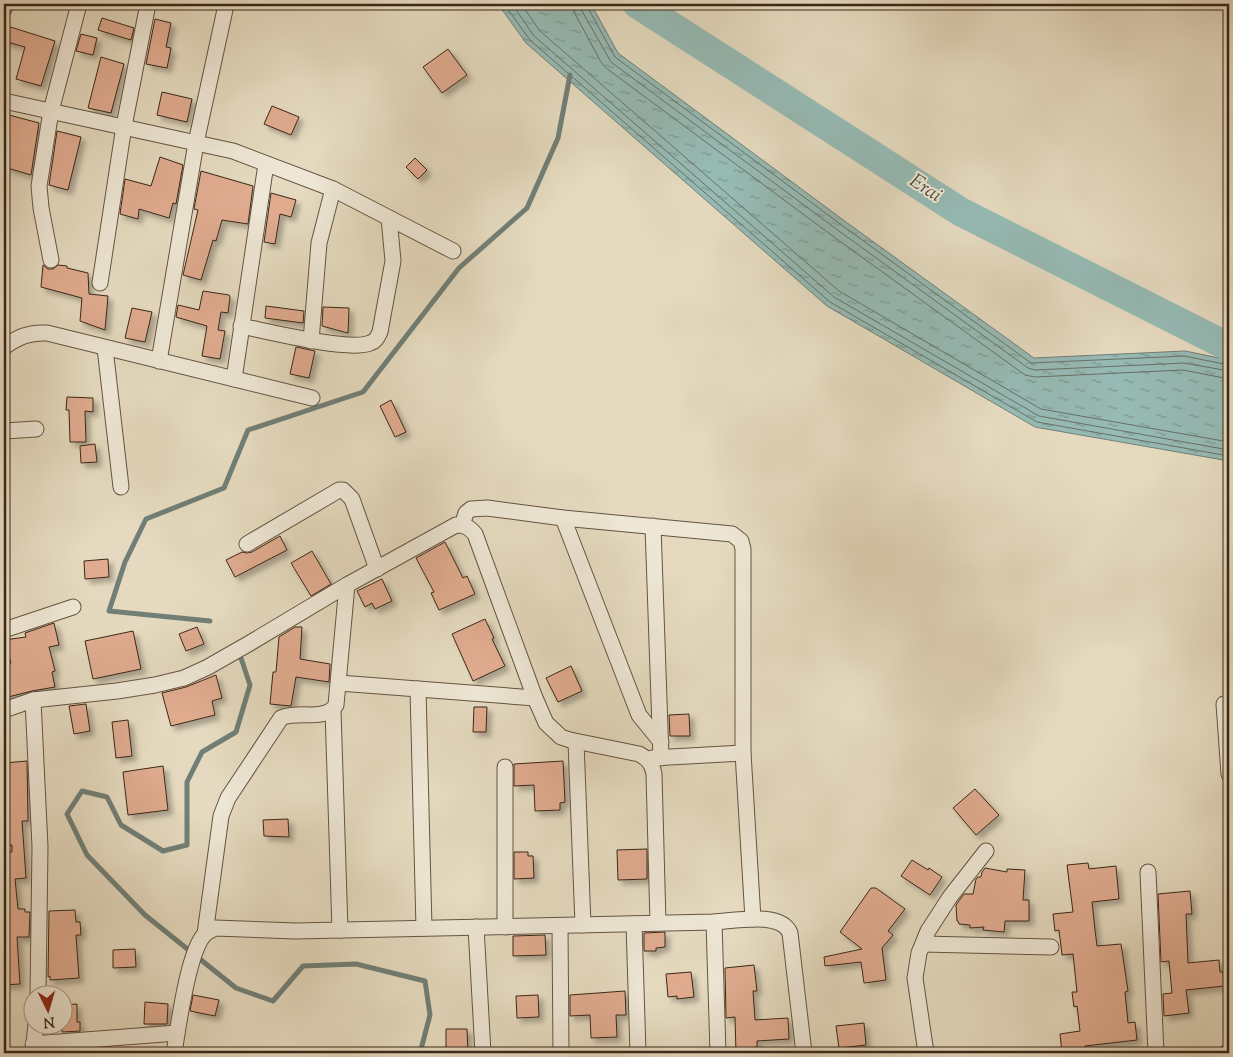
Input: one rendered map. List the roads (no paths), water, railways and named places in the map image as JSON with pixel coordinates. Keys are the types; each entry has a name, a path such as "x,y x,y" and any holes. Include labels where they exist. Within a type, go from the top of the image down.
{"street":[{"path":"4,9 5,4"},
{"path":"51,260 41,208 40,186 51,111 79,4"},
{"path":"100,283 124,126 148,4"},
{"path":"159,362 196,143 226,5"},
{"path":"4,100 234,152 333,189 453,251"},
{"path":"234,379 266,164"},
{"path":"311,340 320,243 333,189"},
{"path":"241,326 311,340 359,345 368,344 376,340 380,332 393,261 389,218"},
{"path":"4,347 19,337 37,333 46,334 312,398"},
{"path":"105,348 121,487"},
{"path":"4,431 36,429"},
{"path":"247,544 339,490 343,490 352,499 377,569"},
{"path":"462,525 466,513 471,509 481,508 562,518 732,534 741,541 743,549 743,753 753,919"},
{"path":"562,518 639,715 661,742"},
{"path":"4,710 33,700 117,691 184,678 208,667 456,525 462,525 468,527 475,534 535,698 550,727 561,737 576,742 654,758 743,753"},
{"path":"653,526 661,742 652,766 654,774 658,923"},
{"path":"340,930 333,710 338,700 347,586"},
{"path":"4,630 73,607"},
{"path":"339,683 535,698"},
{"path":"418,689 424,928"},
{"path":"33,700 40,847 38,984"},
{"path":"1224,704 1229,774"},
{"path":"174,1053 190,968 203,936 221,816 228,798 281,718 288,715 326,713 333,710"},
{"path":"576,742 584,925"},
{"path":"504,768 505,927"},
{"path":"926,1053 915,978 919,953 928,931 950,897 986,851"},
{"path":"1148,872 1156,1053"},
{"path":"203,936 210,930 221,928 296,931 714,922 753,919 780,922 788,929 790,934 804,1053"},
{"path":"714,922 718,1053"},
{"path":"634,924 638,1053"},
{"path":"560,926 561,1053"},
{"path":"476,927 483,1053"},
{"path":"923,944 1052,948"},
{"path":"35,1034 33,1049 177,1033"}],"water":[{"path":"498,4 591,4 618,53 1034,358 1185,351 1229,360 1229,461 1035,427 827,306 526,43"}],"waterway":[{"name":"Erai","path":"637,4 961,212 1229,347"},
{"path":"210,621 109,611 125,562 146,519 224,488 248,430 363,392 459,268 527,208 558,138 570,75"},
{"path":"241,658 250,685 236,732 202,752 187,782 187,845 163,851 121,825 107,797 82,791 67,814 87,855 145,915 236,988 273,1001 303,966 356,964 425,981 430,1015 420,1053"}]}
